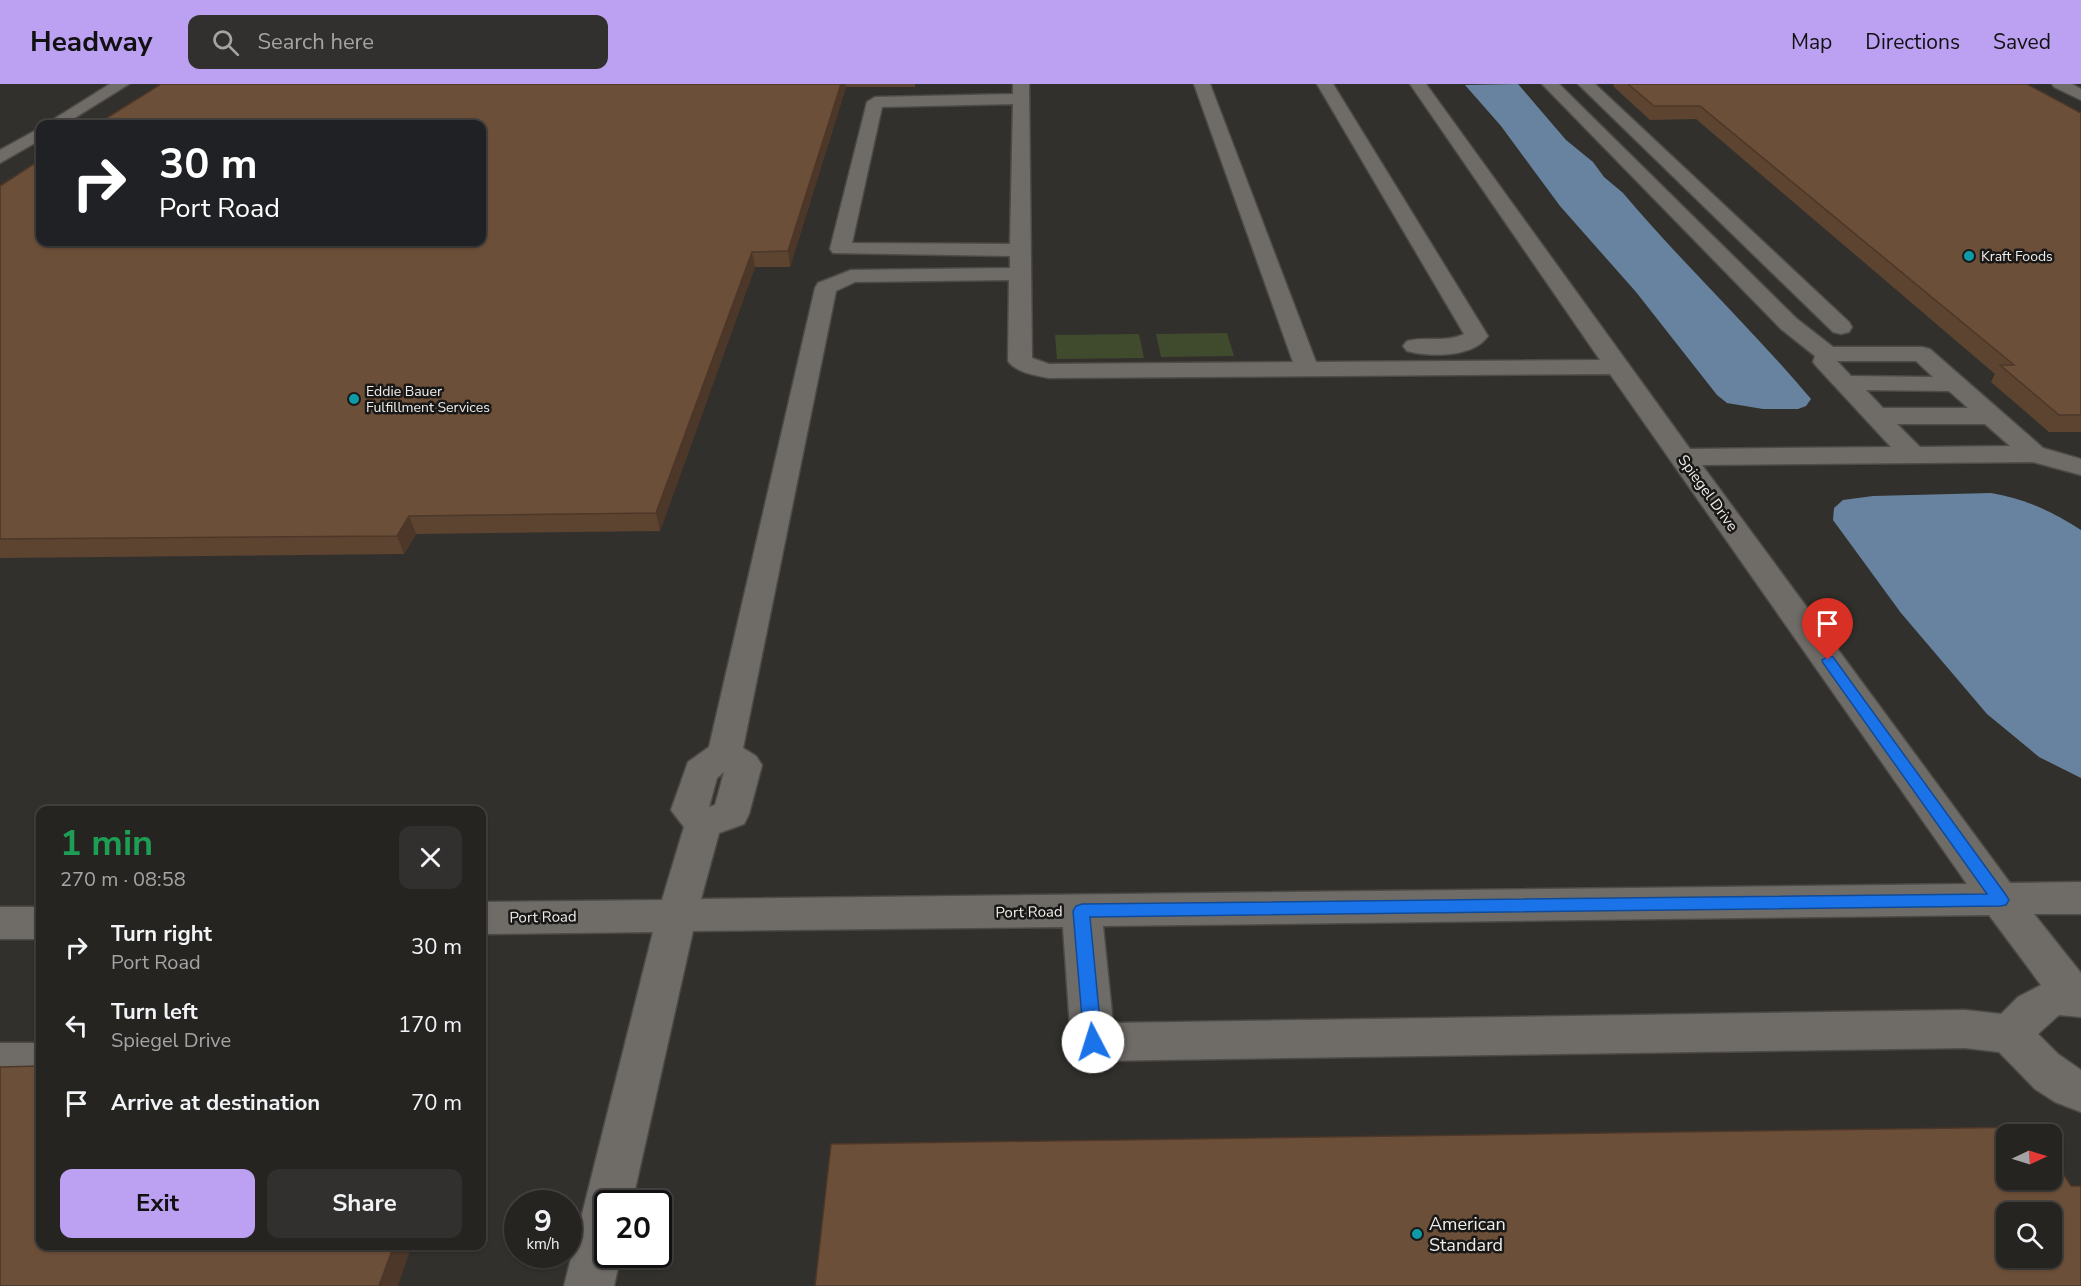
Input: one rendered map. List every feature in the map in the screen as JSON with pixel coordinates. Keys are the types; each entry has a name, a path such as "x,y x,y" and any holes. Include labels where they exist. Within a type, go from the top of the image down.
{"street":[{"path":"61,120 121,84"},
{"path":"1202,84 1307,369"},
{"path":"1325,84 1477,336 1457,346 1400,346"},
{"name":"Spiegel Drive","path":"1418,84 1617,367 2000,900 2078,998"},
{"path":"1550,84 1803,337 1803,346 1826,358 1845,383 1913,455"},
{"path":"1586,84 1841,327"},
{"path":"2060,84 2081,95"},
{"path":"1020,262 840,249 875,102 1021,91 1020,361 1032,367 1049,371 1617,367"},
{"path":"0,158 36,136"},
{"path":"612,1190 677,916 703,824 731,814 744,765 724,753 826,288 851,276 1020,262"},
{"path":"1298,346 1321,346"},
{"path":"1826,358 1922,354 2034,454"},
{"path":"1845,383 1956,384"},
{"path":"1876,416 1992,416"},
{"path":"1682,457 2034,454 2081,467"},
{"name":"Port Road","path":"486,918 2081,898"},
{"path":"1082,911 1093,1042 1965,1029 2011,1034 2032,1060 2056,1078 2081,1092"},
{"path":"0,923 36,923"},
{"path":"2011,1034 2034,1006 2056,996 2078,998"},
{"path":"0,1062 36,1062"},
{"path":"589,1286 594,1265"}],"green space":[{"path":"1227,333 1234,356 1161,357 1156,334"},
{"path":"1139,334 1144,358 1057,359 1055,335"}],"water":[{"path":"1518,84 1566,140 1593,162 1604,177 1623,193 1765,347 1811,399 1806,406 1798,409 1763,409 1727,403 1717,395 1636,292 1560,206 1501,126 1465,85"},
{"path":"1991,493 2038,507 2081,530 2081,778 2039,757 1987,714 1901,613 1833,520 1834,508 1843,500 1873,496"}],"building":[{"name":"Eddie Bauer Fulfillment Services","path":"161,84 841,84 788,251 752,252 656,513 409,516 397,536 0,539 0,186 36,163 36,246 486,246 486,120 103,120"},
{"name":"Kraft Foods","path":"1628,84 2027,84 2081,113 2081,415 2059,415 2000,365 2014,365 1700,106 1654,106"},
{"path":"36,1066 36,1250 392,1250 379,1286 0,1286 0,1067"},
{"name":"American Standard","path":"1996,1128 1996,1190 2062,1190 2062,1172 2071,1186 2081,1186 2081,1286 815,1286 831,1144"}],"place":[{"name":"Kraft Foods","path":"1969,256"},
{"name":"Eddie Bauer Fulfillment Services","path":"354,399"},
{"name":"American Standard","path":"1417,1234"}],"route":[{"path":"1093,1042 1082,911 2000,900 1828,660"}]}
